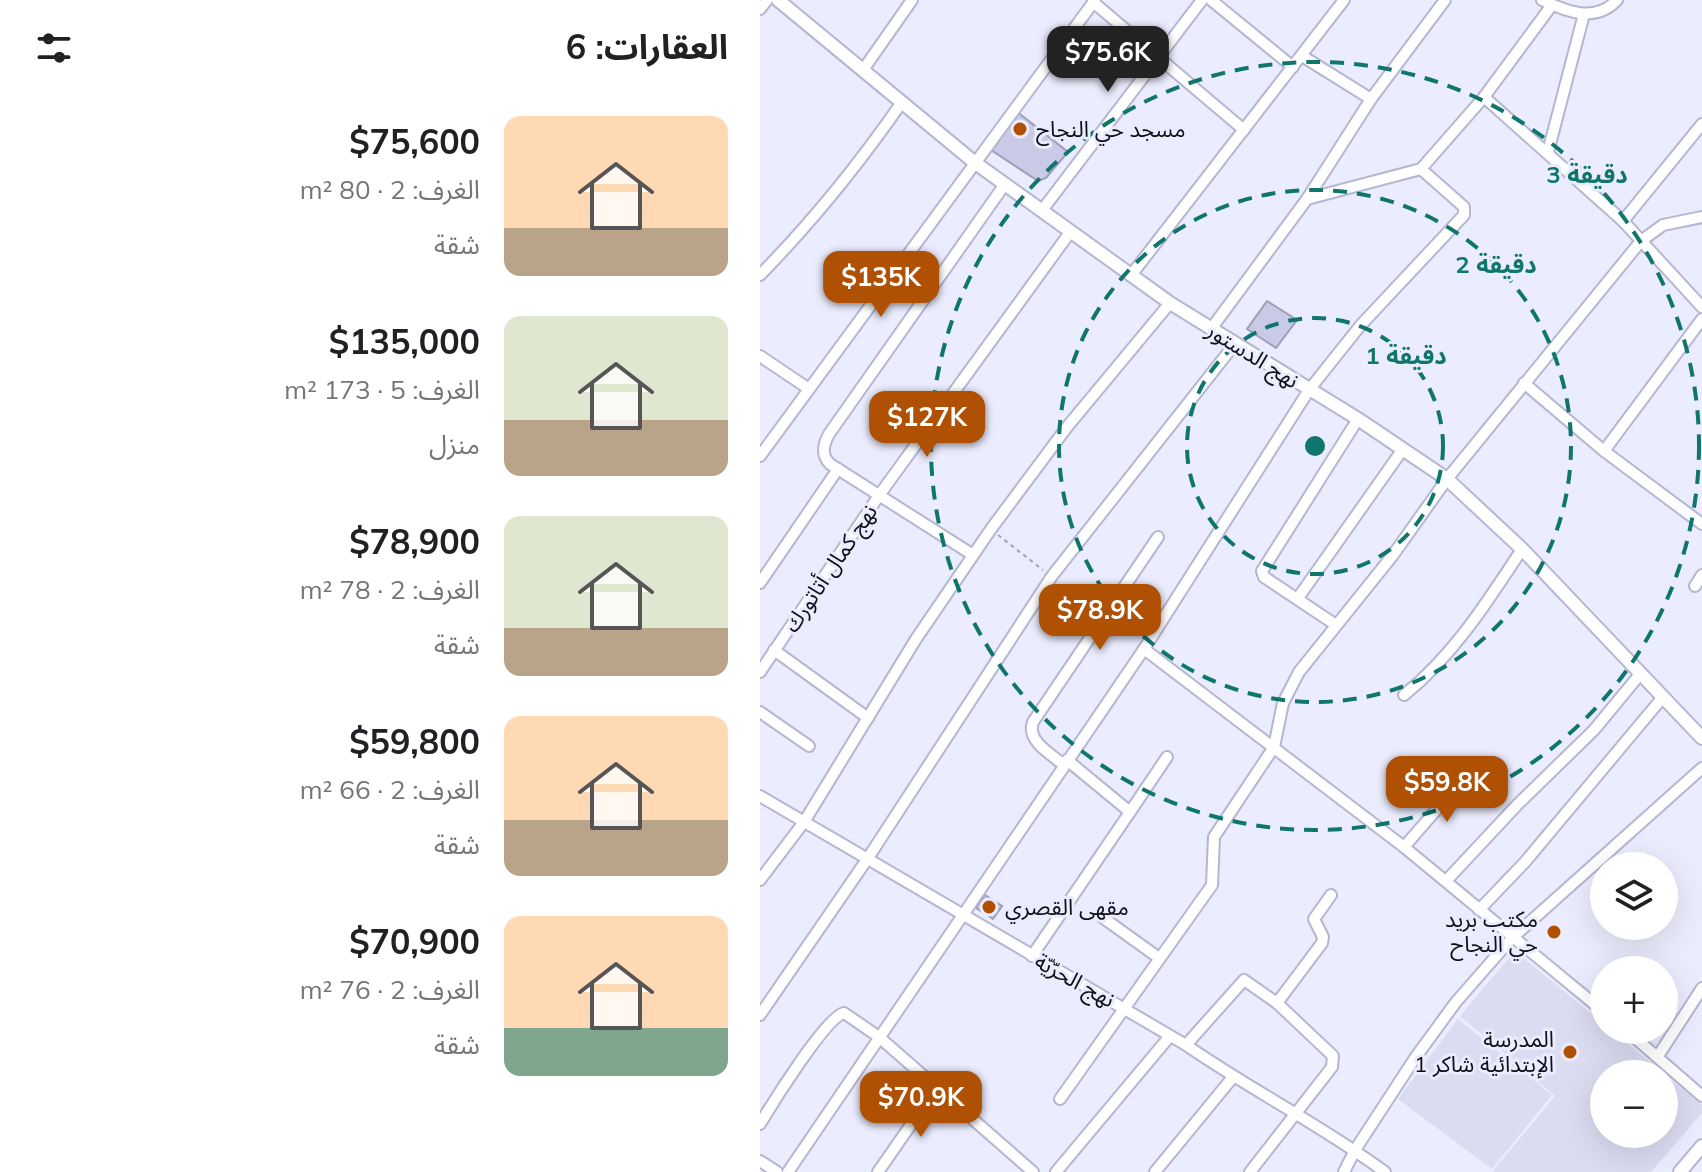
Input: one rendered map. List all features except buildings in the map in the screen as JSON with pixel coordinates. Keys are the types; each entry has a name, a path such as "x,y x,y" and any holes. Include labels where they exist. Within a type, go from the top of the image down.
{"street":[{"path":"760,9 767,0"},
{"name":"نهج الدستور","path":"778,0 974,162 1170,303 1358,419 1447,479 1522,549 1702,738"},
{"path":"863,70 912,0"},
{"path":"1043,209 1202,0"},
{"path":"1211,0 1293,67"},
{"path":"1132,274 1344,0"},
{"path":"1211,329 1307,199 1371,99 1445,0"},
{"path":"1307,199 1421,169 1484,97 1547,2 1584,14 1601,13 1617,0"},
{"path":"760,456 1094,1 1244,130"},
{"path":"1548,152 1584,14"},
{"path":"1302,56 1371,99"},
{"path":"1484,97 1623,221 1702,307"},
{"path":"760,275 844,181 902,102"},
{"path":"1623,221 1702,124"},
{"path":"788,1172 1144,649 1309,390 1360,326 1464,215 1464,207 1421,169"},
{"path":"973,555 830,464 824,454 829,434 1005,184"},
{"path":"1060,1099 1212,885 1214,837 1274,747 1278,719 1288,688 1393,555 1447,479 1641,241 1663,225 1702,217"},
{"name":"نهج كمال أتاتورك","path":"760,672 880,494 1071,231"},
{"path":"760,880 804,822 916,639 991,529 1067,427 1170,303"},
{"path":"1604,451 1702,319"},
{"path":"760,1015 868,858 1052,576 1234,345"},
{"path":"760,356 809,389"},
{"path":"1524,383 1604,451 1702,524"},
{"path":"1336,625 1264,577 1262,571 1358,419"},
{"path":"1298,598 1403,449"},
{"path":"760,583 838,469"},
{"path":"1130,812 1033,738 1030,729 1158,537"},
{"path":"1404,695 1463,634 1522,549"},
{"path":"1695,586 1702,575"},
{"path":"1111,605 1153,635"},
{"path":"1144,649 1404,847 1590,1001"},
{"path":"774,650 868,718"},
{"path":"1446,881 1518,804 1594,730 1641,673"},
{"path":"1479,910 1525,862 1663,697"},
{"path":"760,712 809,746"},
{"path":"1032,956 1167,757"},
{"path":"1344,1172 1415,1058 1456,1002 1512,938 1702,768"},
{"path":"1404,847 1464,778"},
{"name":"نهج الحرّيّة","path":"760,796 1186,1045 1355,1150 1385,1172"},
{"path":"1277,1003 1322,943 1323,937 1314,919 1331,895"},
{"path":"1102,917 1159,958"},
{"path":"1186,1045 1242,981 1249,981 1277,1003 1334,1058 1332,1067 1298,1114 1250,1172"},
{"path":"1658,1056 1702,988"},
{"path":"760,1124 836,1015 847,1014 879,1037 1033,1172"},
{"path":"1056,1172 1170,1036"},
{"path":"1643,1044 1702,1096"},
{"path":"1155,1172 1233,1077"},
{"path":"878,1172 937,1087"},
{"path":"1680,1172 1702,1146"},
{"path":"760,1161 777,1172"}],"path":[{"path":"991,529 1052,576"}],"shaded area":[{"name":"المدرسة الإبتدائية شاكر 1","path":"1515,951 1590,1013 1590,1044 1628,1044 1647,1060 1590,1060 1590,1148 1672,1148 1651,1172 1492,1172 1555,1096 1460,1016"},
{"path":"1458,1019 1552,1095 1492,1169 1398,1099"},
{"name":"المدرسة الإبتدائية شاكر 1","path":"1678,1085 1702,1105 1702,1113 1678,1141"}],"place":[{"name":"مسجد حي النجاح","path":"1020,129"},
{"name":"مقهى القصري","path":"989,907"},
{"name":"مكتب بريد حي النجاح","path":"1554,932"},
{"name":"المدرسة الإبتدائية شاكر 1","path":"1570,1052"}]}
